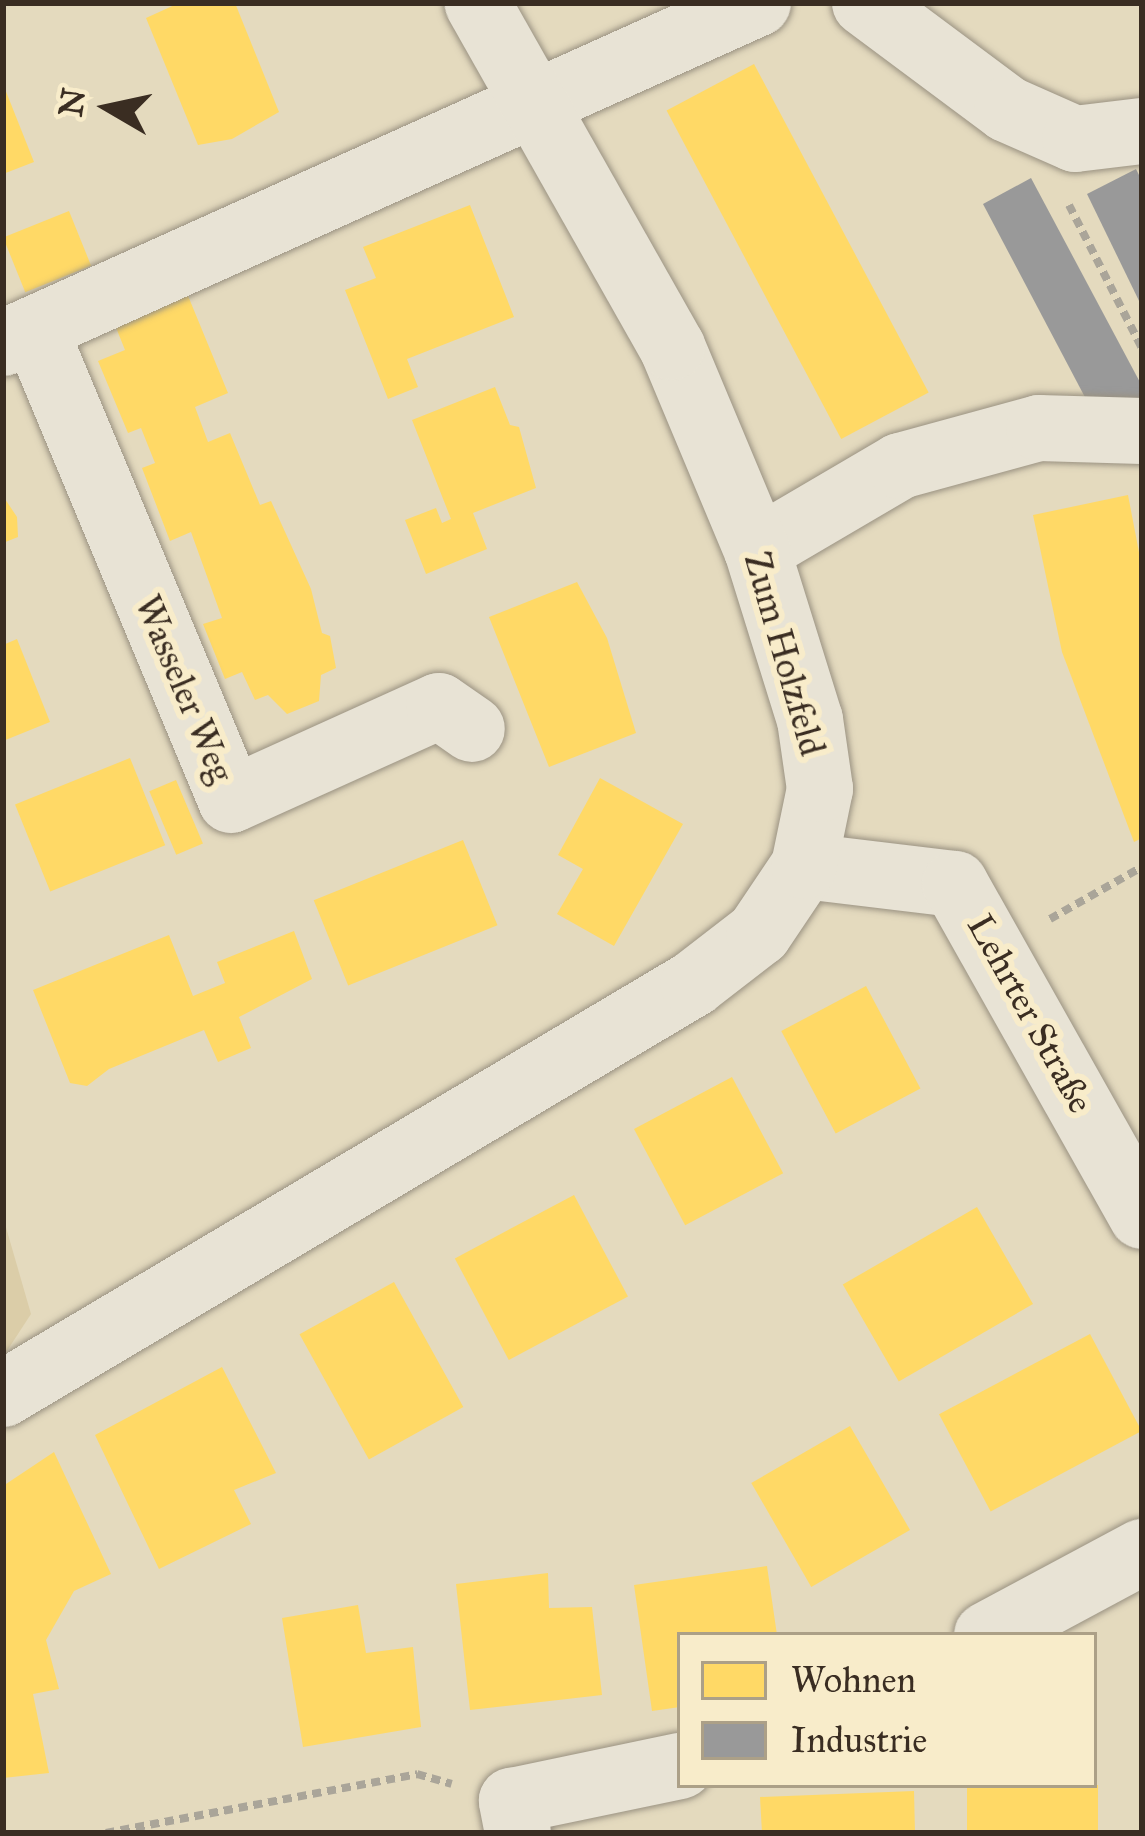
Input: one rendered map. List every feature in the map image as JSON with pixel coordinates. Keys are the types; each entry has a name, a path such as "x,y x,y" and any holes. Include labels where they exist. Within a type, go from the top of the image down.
{"street":[{"name":"Zum Holzfeld","path":"3,1394 61,1366 151,1300 371,1180 693,984 758,932 804,866 820,789 810,720 757,550 672,347 478,3"},
{"name":"Wasseler Weg","path":"472,729 440,706 231,800 19,337 538,108 758,3"},
{"path":"865,3 1007,109 1075,139 1142,131"},
{"path":"757,550 900,466 1039,428 1142,430"},
{"name":"Lehrter Straße","path":"804,866 955,884 996,949 1142,1216"},
{"name":"Zum Holzfeld","path":"3,1348 151,1300"},
{"path":"993,1632 1142,1552"},
{"path":"515,1817 677,1767"}],"path":[{"path":"1075,139 1065,196 1142,348"},
{"path":"996,949 1142,867"},
{"path":"106,1833 417,1774 515,1817"}],"shaded area":[{"path":"3,1217 31,1314 3,1357"}],"building: Wohnen":[{"path":"179,3 235,3 279,112 232,139 198,145 146,18"},
{"path":"754,64 929,392 841,439 667,110"},
{"path":"3,84 34,162 3,174"},
{"path":"470,205 514,317 407,359 418,387 388,399 345,290 376,278 363,247"},
{"path":"69,211 91,266 25,292 3,238"},
{"path":"184,286 228,393 195,407 208,442 230,433 260,505 271,501 311,589 322,633 330,636 336,668 321,675 319,701 287,714 268,695 255,700 242,672 225,679 203,624 222,618 191,532 170,541 142,468 155,463 141,428 128,433 98,361 125,350 111,315"},
{"path":"495,387 510,425 519,427 536,488 473,513 487,549 426,574 405,520 436,508 442,523 451,519 412,420"},
{"path":"1128,495 1142,568 1142,838 1134,842 1062,652 1033,515"},
{"path":"3,496 17,517 18,537 3,543"},
{"path":"577,582 607,638 636,733 549,767 489,617"},
{"path":"17,639 50,722 3,741 3,645"},
{"path":"130,758 165,845 50,892 15,804"},
{"path":"600,778 683,824 614,946 557,914 583,869 558,855"},
{"path":"176,780 203,844 176,855 149,791"},
{"path":"463,840 497,925 348,986 314,900"},
{"path":"294,931 312,979 239,1017 251,1048 218,1062 204,1030 109,1069 87,1086 70,1083 33,990 169,935 193,996 225,983 217,962"},
{"path":"866,986 920,1088 836,1133 781,1031"},
{"path":"732,1077 783,1173 685,1225 634,1129"},
{"path":"574,1195 628,1297 509,1360 455,1258"},
{"path":"977,1207 1033,1304 899,1381 843,1284"},
{"path":"394,1282 463,1407 369,1459 300,1334"},
{"path":"1090,1334 1142,1431 991,1511 939,1414"},
{"path":"222,1367 276,1473 234,1490 251,1524 159,1569 95,1435"},
{"path":"850,1426 910,1530 811,1587 751,1483"},
{"path":"54,1452 111,1574 74,1591 46,1640 59,1689 33,1694 49,1773 3,1778 3,1486"},
{"path":"767,1566 777,1632 677,1632 677,1707 652,1711 634,1585"},
{"path":"548,1573 549,1608 592,1607 602,1695 470,1710 456,1584"},
{"path":"358,1605 366,1653 413,1647 421,1727 303,1747 282,1618"},
{"path":"1098,1785 1098,1833 967,1833 967,1788"},
{"path":"914,1791 915,1833 762,1833 760,1797"}],"building: Industrie":[{"path":"1136,169 1142,181 1142,307 1087,194"},
{"path":"1031,178 1142,386 1142,396 1097,420 983,204"}]}
